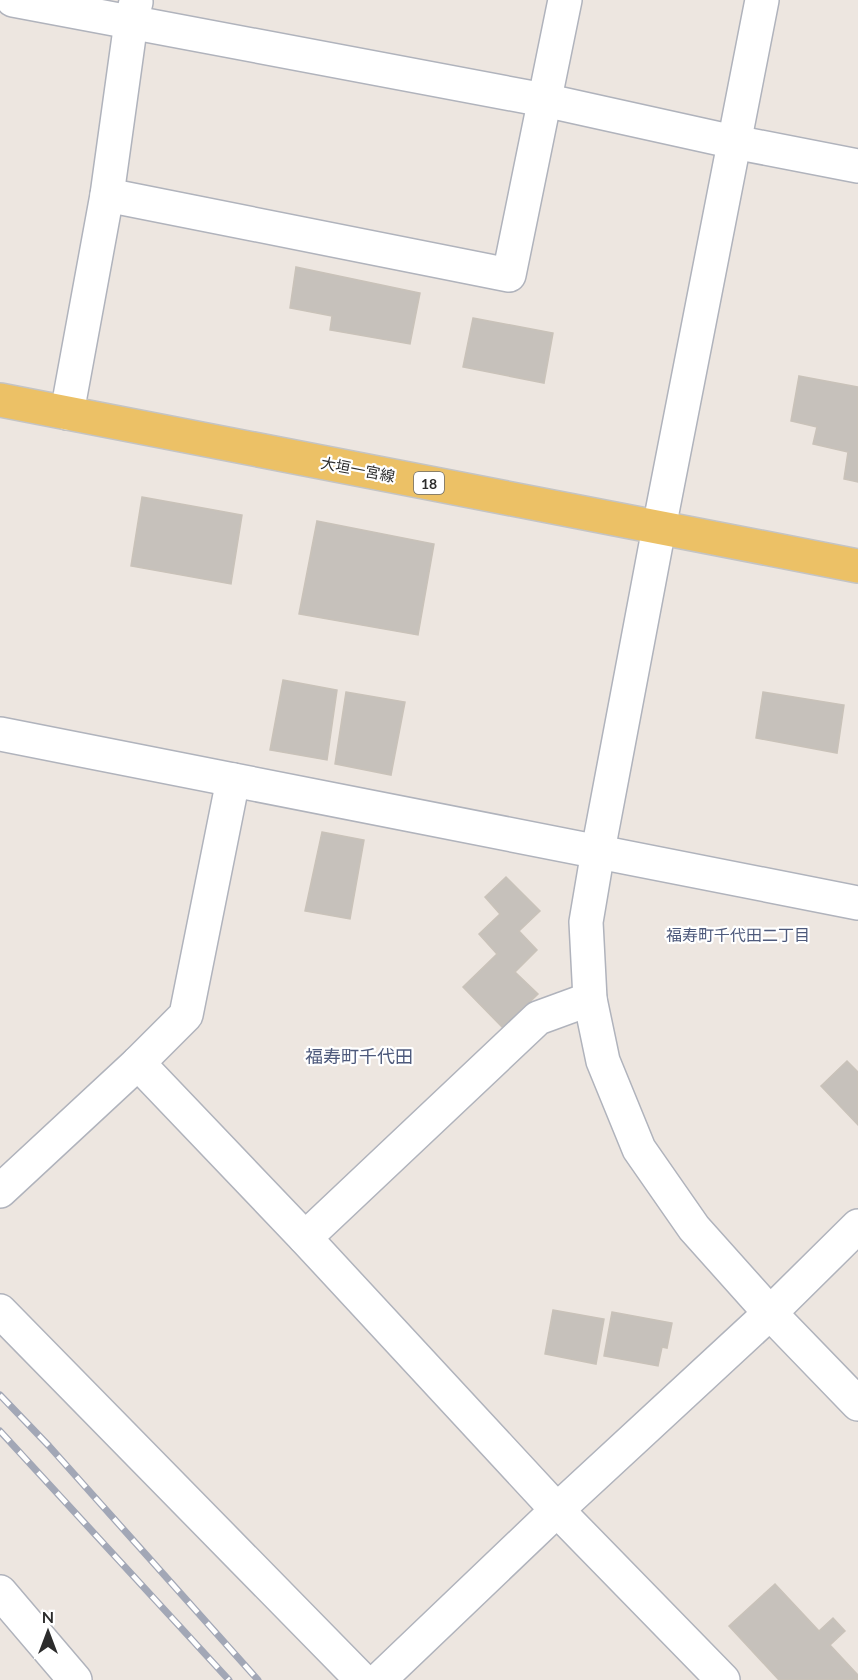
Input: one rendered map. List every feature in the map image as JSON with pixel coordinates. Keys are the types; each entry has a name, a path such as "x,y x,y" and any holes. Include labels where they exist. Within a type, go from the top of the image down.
{"main road":[{"name":"大垣一宮線","path":"0,400 858,566"}],"street":[{"path":"13,0 134,11 734,142 858,166"},
{"path":"107,195 509,275 565,0"},
{"path":"762,0 598,851 586,922 590,999 603,1061 639,1149 694,1228 770,1313 858,1404"},
{"path":"67,413 107,195 134,11"},
{"path":"0,734 858,903"},
{"path":"0,1191 186,1016 233,780"},
{"path":"305,1238 538,1018 590,999"},
{"path":"138,1063 305,1238 557,1510 723,1680"},
{"path":"379,1680 557,1510 770,1313 858,1226"},
{"path":"0,1311 362,1680"},
{"path":"0,1592 75,1680"}],"building":[{"path":"296,267 420,293 410,344 330,330 332,316 290,308"},
{"path":"473,318 553,333 544,383 463,367"},
{"path":"799,376 858,387 858,482 844,479 848,452 813,444 817,427 791,421"},
{"path":"142,497 242,515 231,584 131,566"},
{"path":"317,521 434,544 418,635 299,614"},
{"path":"283,680 337,690 327,760 270,750"},
{"path":"346,692 405,702 391,775 335,764"},
{"path":"763,692 844,705 837,753 756,738"},
{"path":"322,832 364,840 350,919 305,911"},
{"path":"506,877 540,911 519,931 537,950 515,972 538,994 503,1028 463,987 497,954 479,934 500,914 485,897"},
{"path":"847,1061 858,1072 858,1125 821,1086"},
{"path":"553,1310 604,1319 596,1364 545,1354"},
{"path":"612,1312 672,1323 667,1348 662,1347 658,1366 604,1356"},
{"path":"775,1584 819,1631 833,1618 845,1631 830,1645 858,1675 858,1680 779,1680 729,1626"}],"railway":[{"path":"0,1395 49,1446 258,1680"},
{"path":"0,1431 229,1680"}],"district":[{"name":"福寿町千代田二丁目","path":"738,934"},
{"name":"福寿町千代田","path":"359,1056"}]}
